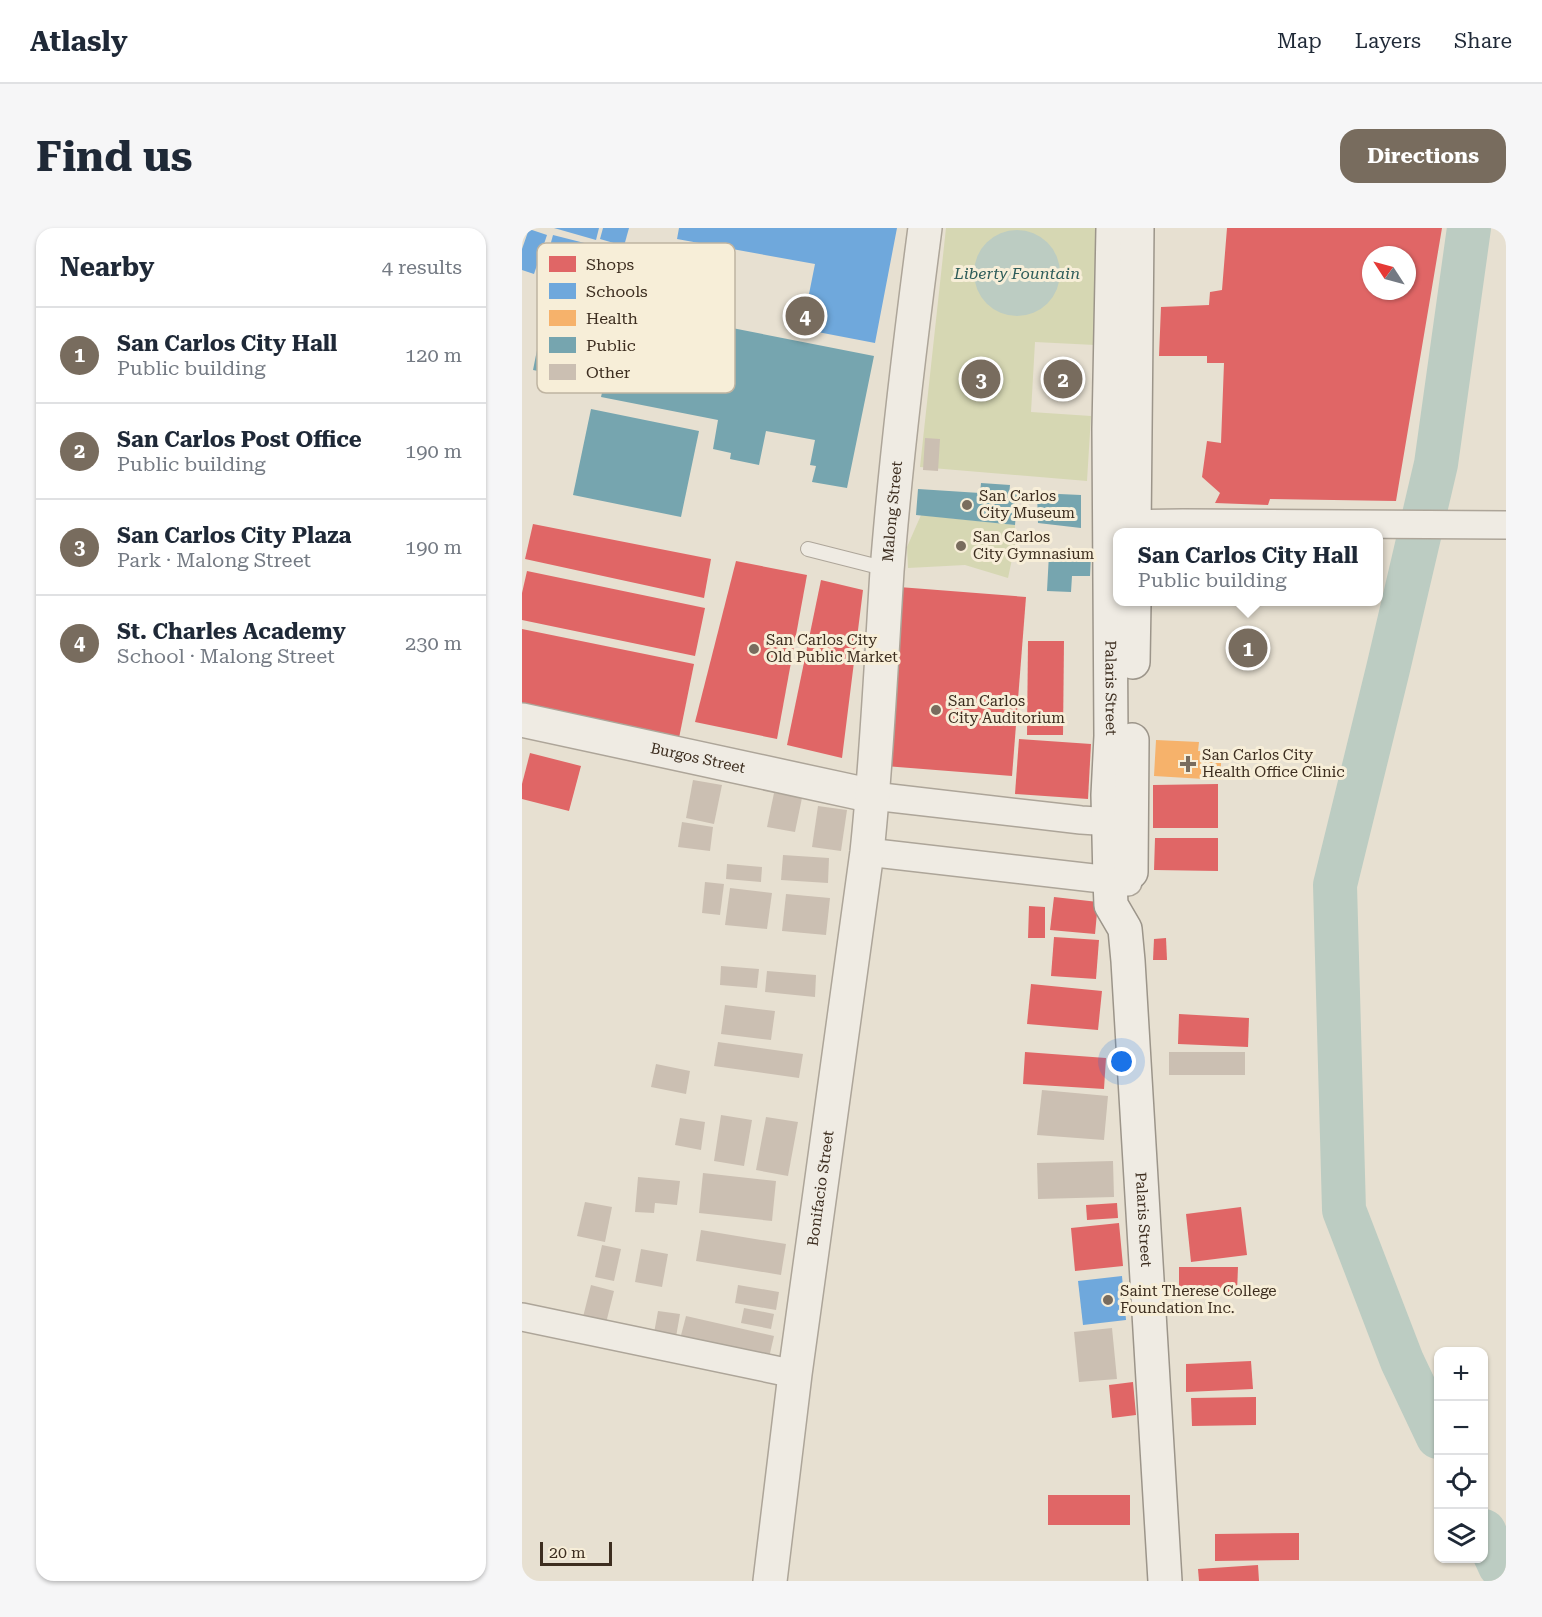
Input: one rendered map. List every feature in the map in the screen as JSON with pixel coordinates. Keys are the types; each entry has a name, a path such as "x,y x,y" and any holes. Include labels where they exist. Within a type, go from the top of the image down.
{"main road":[{"name":"Malong Street","path":"873,796 887,569 901,417 925,228"},
{"name":"Palaris Street","path":"1113,228 1109,429 1126,527"},
{"name":"Palaris Street","path":"1126,527 1137,228"},
{"name":"Palaris Street","path":"1120,606 1108,795 1120,823"},
{"name":"Palaris Street","path":"1134,606 1120,823 1120,881 1111,905 1125,929 1128,962 1165,1581"},
{"name":"Burgos Street","path":"522,720 873,796"},
{"name":"Bonifacio Street","path":"770,1581 795,1374 873,796"}],"street":[{"path":"1126,527 1506,525"},
{"path":"873,796 1120,823"},
{"path":"867,852 1120,881"},
{"path":"522,1317 795,1374"}],"lane":[{"path":"808,549 887,569"}],"green space":[{"path":"946,228 1095,228 1095,345 1035,342 1031,412 1091,416 1087,481 920,467"},
{"name":"San Carlos City Gymnasium","path":"921,515 1015,525 1015,545 1008,578 965,565 908,568 907,547"}],"water":[{"name":"Liberty Fountain","path":"1009,230 1025,230 1048,242 1057,256 1060,273 1057,290 1048,304 1025,316 1009,316 993,309 981,297 974,281 974,265 981,249 993,237"}],"building: Shops":[{"path":"1227,228 1442,228 1396,501 1270,499 1268,505 1215,503 1220,493 1202,477 1207,441 1221,443 1224,363 1207,363 1207,356 1159,356 1161,307 1209,305 1210,292 1222,290"},
{"path":"533,524 711,559 704,598 525,559"},
{"name":"San Carlos City Old Public Market","path":"736,561 807,575 777,739 695,722"},
{"path":"527,571 705,608 695,656 522,620 522,593"},
{"name":"San Carlos City Old Public Market","path":"821,580 863,590 842,758 787,745"},
{"name":"San Carlos City Auditorium","path":"899,587 1026,597 1012,776 885,766"},
{"path":"522,629 694,664 679,738 522,706"},
{"path":"1028,641 1064,641 1063,735 1027,735"},
{"path":"1019,739 1091,744 1088,799 1015,794"},
{"path":"530,753 581,766 569,811 522,799 522,784"},
{"path":"1218,784 1218,828 1153,828 1153,785"},
{"path":"1155,838 1218,838 1218,871 1154,870"},
{"path":"1054,897 1098,902 1095,934 1050,930"},
{"path":"1029,906 1045,907 1045,938 1028,938"},
{"path":"1054,937 1099,940 1096,979 1051,976"},
{"path":"1166,938 1167,960 1153,960 1154,939"},
{"path":"1031,984 1102,991 1098,1030 1027,1024"},
{"path":"1179,1014 1249,1018 1248,1047 1178,1044"},
{"path":"1025,1052 1106,1058 1104,1089 1023,1084"},
{"path":"1117,1203 1118,1218 1087,1220 1086,1205"},
{"path":"1241,1207 1247,1255 1191,1262 1186,1214"},
{"path":"1119,1223 1123,1266 1075,1271 1071,1228"},
{"path":"1179,1267 1238,1267 1237,1292 1179,1292"},
{"path":"1251,1361 1253,1389 1186,1392 1186,1364"},
{"path":"1133,1382 1136,1415 1112,1418 1109,1385"},
{"path":"1256,1397 1256,1425 1192,1426 1191,1398"},
{"path":"1048,1495 1130,1495 1130,1525 1048,1525"},
{"path":"1299,1533 1299,1560 1215,1561 1215,1534"},
{"path":"1258,1565 1259,1581 1199,1581 1198,1569"}],"building: Schools":[{"path":"554,228 599,228 596,240"},
{"path":"603,228 629,228 625,243 600,239"},
{"path":"679,228 897,228 875,343 802,329 815,264 735,250 735,243 699,243 677,239"},
{"path":"529,229 547,235 544,243 537,243 537,265 534,274 522,270 522,249"},
{"path":"553,235 584,243 551,243"},
{"path":"1122,1276 1126,1320 1083,1325 1078,1281"}],"building: Health":[{"name":"San Carlos City Health Office Clinic","path":"1156,740 1199,742 1198,751 1221,752 1221,780 1154,776"}],"building: Public":[{"path":"735,329 874,356 847,488 812,482 816,466 810,465 815,440 766,431 759,465 730,459 731,453 713,449 718,420 601,397 602,393 735,393"},
{"path":"537,350 537,371 533,370"},
{"path":"591,409 699,431 681,517 573,495"},
{"name":"San Carlos City Museum","path":"981,483 1010,485 1009,495 1018,494 1015,525 916,515 918,489 980,493"},
{"path":"1037,493 1081,495 1081,528 1038,523"},
{"path":"1049,554 1091,555 1090,576 1072,576 1071,592 1047,591"}],"building: Other":[{"path":"925,438 940,439 938,471 923,470"},
{"path":"693,780 722,785 714,824 686,818"},
{"path":"774,793 802,798 795,832 767,827"},
{"path":"818,806 847,810 841,851 812,847"},
{"path":"682,822 713,827 710,851 678,847"},
{"path":"783,855 829,858 828,883 781,880"},
{"path":"727,864 762,867 761,882 726,879"},
{"path":"705,882 724,884 720,915 702,913"},
{"path":"730,888 772,893 767,929 725,925"},
{"path":"786,894 830,898 826,935 782,931"},
{"path":"721,966 759,969 757,988 720,985"},
{"path":"767,971 816,975 815,997 765,992"},
{"path":"725,1005 775,1011 771,1040 721,1034"},
{"path":"718,1042 803,1054 799,1078 714,1066"},
{"path":"1169,1052 1245,1052 1245,1075 1169,1075"},
{"path":"656,1064 690,1071 686,1094 651,1087"},
{"path":"1042,1090 1108,1096 1104,1140 1037,1135"},
{"path":"721,1115 752,1120 744,1166 714,1161"},
{"path":"766,1117 798,1122 788,1176 756,1170"},
{"path":"680,1118 705,1122 701,1150 675,1145"},
{"path":"1113,1161 1114,1197 1038,1199 1037,1163"},
{"path":"703,1173 776,1181 772,1221 699,1213"},
{"path":"638,1177 680,1181 677,1205 655,1203 654,1213 635,1212"},
{"path":"585,1202 612,1207 605,1242 577,1236"},
{"path":"701,1230 786,1244 781,1275 696,1261"},
{"path":"602,1245 621,1249 614,1281 595,1277"},
{"path":"641,1249 668,1254 662,1287 635,1282"},
{"path":"591,1285 614,1291 606,1323 583,1317"},
{"path":"738,1285 779,1292 776,1310 735,1303"},
{"path":"744,1308 774,1314 771,1329 741,1323"},
{"path":"658,1311 680,1314 676,1337 654,1333"},
{"path":"686,1316 774,1336 768,1362 679,1343"},
{"path":"1112,1328 1117,1379 1079,1382 1074,1332"}],"waterway":[{"path":"1434,1429 1402,1361 1344,1210 1335,885 1436,464 1469,228"},
{"path":"1488,1540 1500,1566 1506,1572"}],"place":[{"name":"St. Charles Academy","path":"805,316"},
{"name":"San Carlos City Plaza","path":"981,379"},
{"name":"San Carlos Post Office","path":"1063,379"},
{"name":"San Carlos City Museum","path":"967,505"},
{"name":"San Carlos City Gymnasium","path":"961,546"},
{"name":"San Carlos City Hall","path":"1248,648"},
{"name":"San Carlos City Old Public Market","path":"754,649"},
{"name":"San Carlos City Auditorium","path":"936,710"},
{"name":"San Carlos City Health Office Clinic","path":"1188,764"},
{"name":"Saint Therese College Foundation Inc.","path":"1108,1300"}]}
